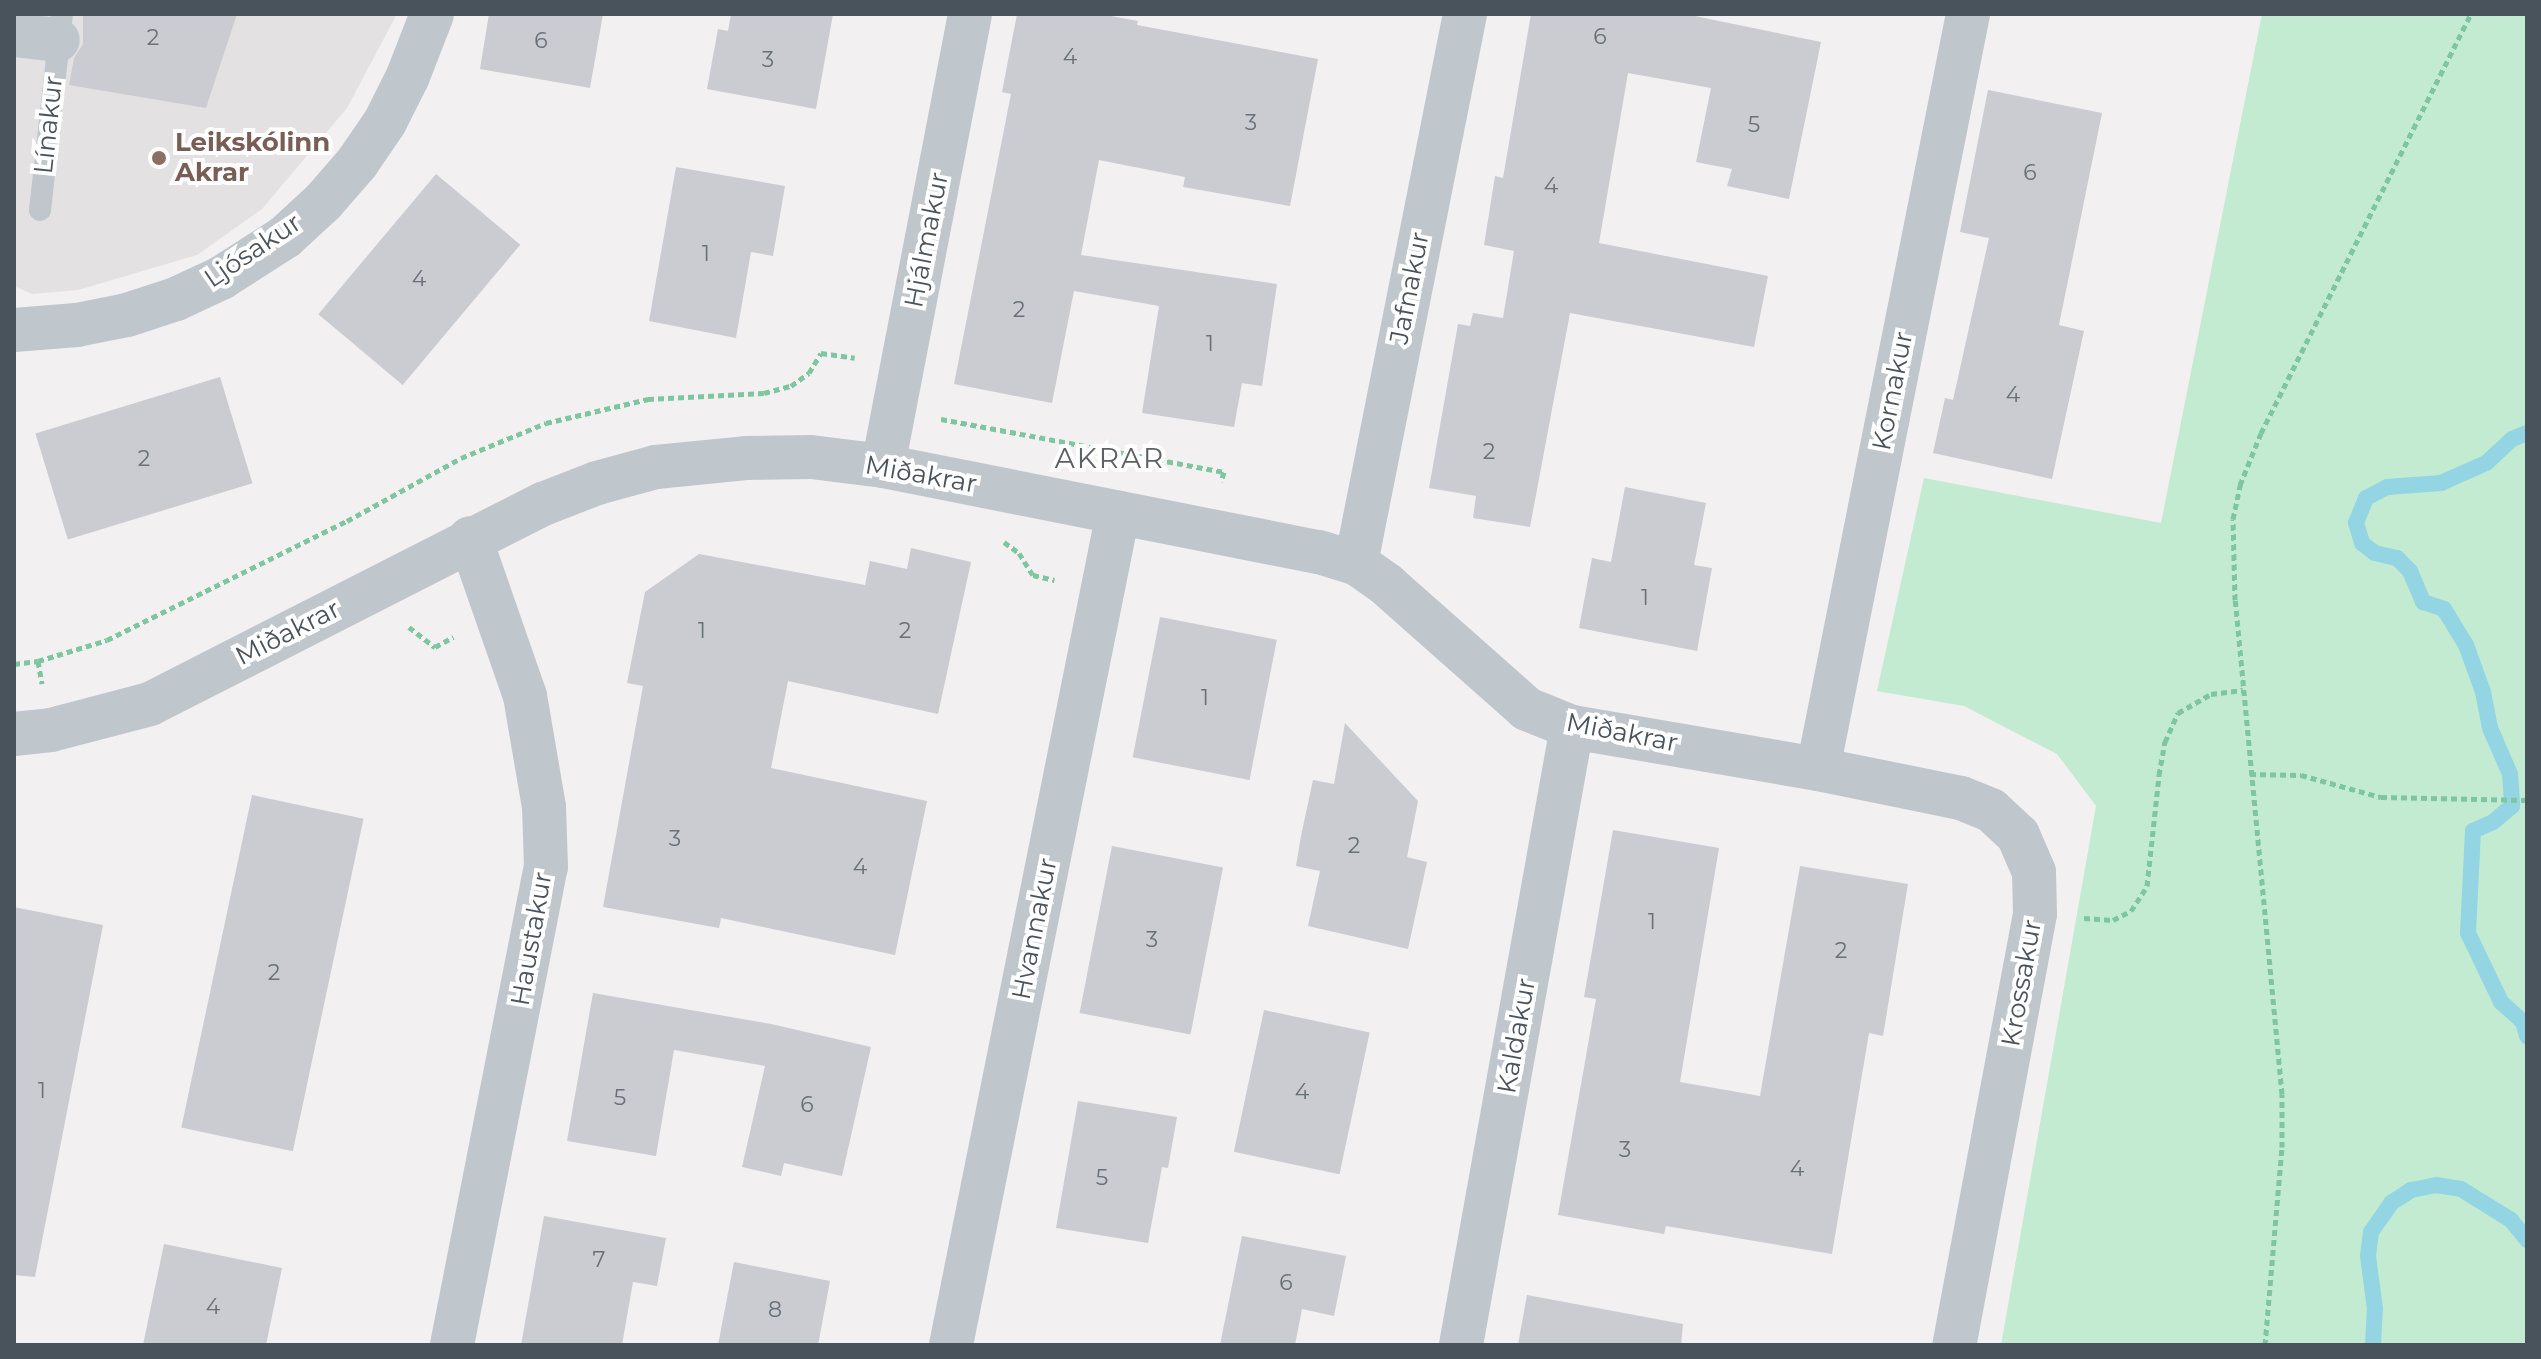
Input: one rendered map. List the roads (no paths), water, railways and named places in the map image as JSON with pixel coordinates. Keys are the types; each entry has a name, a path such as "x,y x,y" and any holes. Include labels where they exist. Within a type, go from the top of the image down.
{"street":[{"name":"Ljósakur","path":"14,330 77,325 127,315 176,299 221,278 285,237 357,163 385,122 408,76 432,14"},
{"name":"Hjálmakur","path":"883,466 970,14"},
{"name":"Jafnakur","path":"1356,563 1465,14"},
{"name":"Kornakur","path":"1818,769 1968,14"},
{"name":"Línakur","path":"14,35 60,27"},
{"name":"Miðakrar","path":"14,734 51,730 150,704 470,538 597,483 656,467 772,457 811,457 883,466 1319,552 1356,563 1387,585 1527,709 1572,727 1818,769"},
{"name":"Hvannakur","path":"951,1345 1118,513"},
{"name":"Haustakur","path":"452,1345 546,867 544,807 525,696 470,538"},
{"name":"Kaldakur","path":"1461,1345 1572,727"},
{"name":"Krossakur","path":"1818,769 1961,798 1991,810 2018,835 2034,872 2035,914 1954,1345"}],"lane":[{"name":"Línakur","path":"40,210 60,27"}],"waterway":[{"path":"2527,433 2512,439 2486,463 2441,483 2387,487 2366,498 2356,523 2362,543 2375,553 2397,558 2410,571 2423,602 2444,609 2466,645 2483,692 2490,728 2510,774 2512,806 2493,822 2473,831 2468,933 2501,1002 2523,1022 2527,1036"},
{"path":"2373,1345 2375,1309 2368,1256 2371,1232 2391,1203 2411,1190 2436,1185 2461,1189 2511,1220 2527,1240"}],"place":[{"name":"Leikskólinn Akrar","path":"159,158"}],"district":[{"name":"AKRAR","path":"1110,458"}]}
